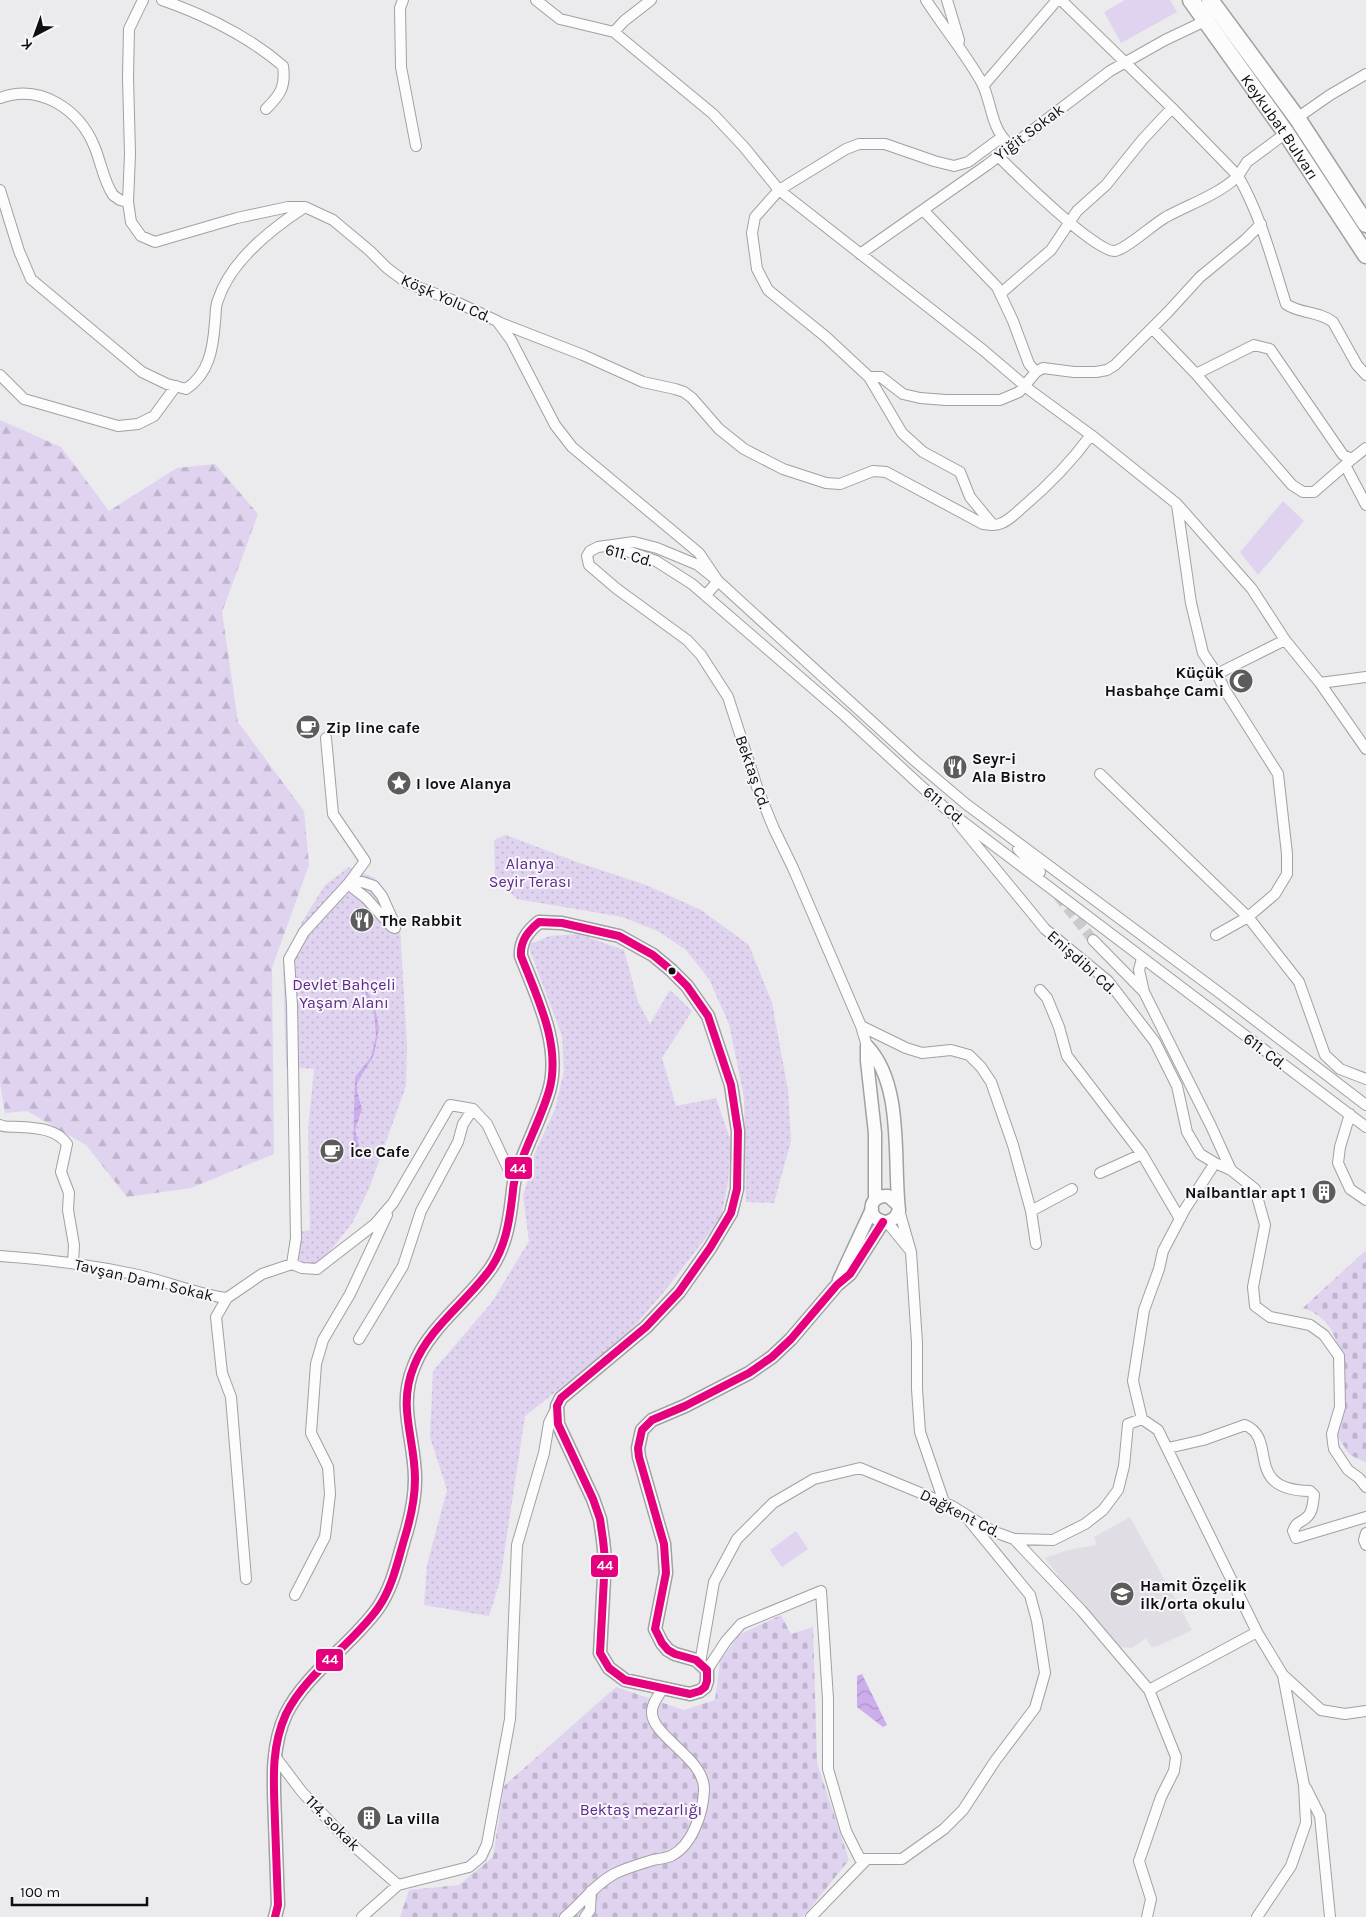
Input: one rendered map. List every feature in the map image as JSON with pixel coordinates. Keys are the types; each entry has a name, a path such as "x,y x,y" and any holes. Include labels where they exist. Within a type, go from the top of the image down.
{"highway":[{"name":"Keykubat Bulvarı","path":"1191,0 1286,133 1366,255"},
{"name":"Keykubat Bulvarı","path":"1210,0 1296,118 1366,224"}],"street":[{"path":"0,98 22,94 37,95 49,98 73,114 89,135 110,192 116,198 128,202 130,29 143,0"},
{"path":"162,0 211,20 267,52 283,66 285,78 281,92 266,109"},
{"path":"403,0 400,8 401,68 416,146"},
{"path":"536,0 560,19 614,32 713,114 744,147 779,190 1177,504 1252,588 1285,640 1320,683 1366,749"},
{"path":"614,32 624,21 651,0"},
{"path":"926,0 983,86 1002,137 1010,146"},
{"path":"947,0 959,40 958,46"},
{"path":"983,86 1057,0"},
{"path":"1061,0 1172,108 1238,176 1250,196 1261,224 1286,304 1327,317 1333,322 1357,365 1366,375"},
{"name":"Yiğit Sokak","path":"860,254 998,156 1110,71 1205,21"},
{"path":"1296,118 1366,74"},
{"path":"1000,294 1051,250 1077,211 1106,185 1143,139 1172,108"},
{"path":"998,156 1028,186 1102,248 1117,250 1154,224 1223,188 1238,176 1248,162 1286,133"},
{"path":"993,525 973,502 960,472 922,452 902,434 870,377 826,337 778,300 762,281 757,269 753,224 755,217 779,190 834,155 859,144 885,144 954,166 968,162 1002,137"},
{"path":"0,190 19,251 31,279 142,372 186,390 204,372 214,337 217,300 229,278 249,251 280,223 306,207"},
{"name":"Köşk Yolu Cd.","path":"128,202 131,222 135,230 141,236 155,242 237,218 288,207 306,207 333,220 387,268 407,283 452,300 497,321 511,340 555,425 572,447 699,553 718,581"},
{"path":"923,210 996,287 1013,321 1029,364 1036,372"},
{"path":"870,377 880,377 895,389 911,397 946,400 1000,400 1019,392 1036,372 1043,368 1074,372 1107,370 1115,365 1200,277 1261,224"},
{"path":"497,321 583,355 643,382 684,392 692,398 719,429 744,449 783,469 826,483 840,484 873,471 886,472 983,524 1001,524 1010,518 1040,493 1071,463 1091,435"},
{"path":"1152,328 1196,374 1292,485 1303,492 1314,492 1366,448"},
{"path":"1196,374 1254,345 1270,349 1334,444 1349,462 1366,505"},
{"path":"0,374 24,399 118,426 138,424 154,416 176,386"},
{"path":"1177,504 1191,603 1203,653 1278,774 1287,854 1287,874 1275,894 1248,917 1216,936"},
{"name":"611. Cd.","path":"598,546 634,542 657,548 698,565 718,581 915,761 1000,830 1221,994 1366,1105"},
{"path":"689,545 698,565 692,584"},
{"name":"611. Cd.","path":"598,546 627,551 656,561 692,584 844,715 946,808 1366,1127"},
{"name":"Bektaş Cd.","path":"598,546 590,551 588,556 589,565 617,589 687,640 701,655 728,697 767,814 793,868 861,1026 867,1046"},
{"path":"706,595 718,581"},
{"path":"1217,674 1285,640"},
{"path":"1320,683 1366,677"},
{"path":"292,1264 296,1238 292,1005 289,959 304,932 348,884 365,861 333,814 326,738"},
{"path":"1100,774 1248,917 1299,982 1325,1055 1340,1069 1357,1099"},
{"name":"Enişdibi Cd.","path":"946,808 1044,929 1108,981 1155,1042 1177,1086 1188,1132 1200,1154 1231,1170 1256,1189 1265,1225 1253,1287 1255,1306 1270,1317 1310,1325 1324,1335 1339,1356 1340,1407 1332,1434 1332,1443 1348,1470 1364,1483 1366,1487"},
{"path":"1000,830 1040,872"},
{"path":"362,882 374,886 390,909 395,928 366,898 348,884 362,882"},
{"path":"275,1917 278,1905 273,1771 274,1755 279,1734 292,1703 300,1692 376,1610 392,1581 413,1499 415,1478 405,1405 407,1387 414,1365 424,1345 480,1283 492,1267 500,1251 508,1232 514,1181 545,1104 549,1089 552,1066 550,1042 521,956 520,946 524,938 539,922 562,923 619,936 653,955 672,970 687,986 708,1016 731,1084 738,1131 737,1188 731,1213 710,1248 679,1292 646,1326 561,1398 549,1423 544,1453 517,1545 510,1720 487,1844 480,1857 468,1867 398,1885 362,1917"},
{"path":"1093,940 1144,992"},
{"name":"Enişdibi Cd.","path":"1142,958 1139,970 1144,992 1231,1170"},
{"path":"1040,990 1047,998 1059,1027 1067,1056 1142,1154 1180,1219"},
{"path":"861,1026 914,1051 922,1053 951,1050 969,1055 981,1067 991,1082 1012,1145 1031,1211 1036,1244"},
{"path":"867,1046 875,1133 873,1204 875,1218 885,1222 911,1252"},
{"path":"867,1046 876,1055 881,1066 892,1107 898,1207 911,1252 920,1432 944,1502"},
{"path":"1340,1069 1366,1079"},
{"path":"296,1596 325,1537 330,1494 328,1467 312,1432 316,1364 323,1340 350,1294 393,1203 450,1105 473,1109 487,1124 514,1181"},
{"path":"359,1339 403,1266 421,1211 458,1142 463,1124 473,1109"},
{"path":"1350,1114 1340,1147 1338,1163 1350,1189 1366,1200"},
{"path":"0,1125 3,1127 51,1131 62,1136 67,1144 61,1172 69,1193 68,1210 74,1246 72,1263"},
{"path":"1100,1173 1142,1154"},
{"path":"1215,1163 1180,1219 1164,1251 1144,1310 1132,1381 1142,1419 1158,1430 1168,1448 1257,1632 1283,1676 1321,1710 1345,1714 1366,1711"},
{"path":"1031,1211 1072,1189"},
{"path":"838,1285 849,1256 873,1204 879,1196 888,1196 898,1207"},
{"path":"246,1579 231,1397 222,1373 216,1317 227,1298 262,1274 292,1264 302,1268 317,1269 375,1224 393,1203"},
{"path":"557,1406 558,1424 590,1492 600,1519 605,1560 600,1653 609,1668 625,1680 662,1690 695,1693 705,1687 708,1676 704,1666 668,1650 655,1629 666,1572 666,1559 664,1544 639,1457 638,1448 642,1430 652,1420 710,1393 748,1373 772,1357 791,1339 850,1274 885,1222 895,1218 898,1207"},
{"name":"Tavşan Damı Sokak","path":"0,1256 72,1263 168,1282 206,1295 227,1298"},
{"name":"Dağkent Cd.","path":"704,1666 714,1582 737,1539 774,1503 814,1479 860,1468 944,1502 992,1531 1014,1539 1053,1540 1085,1524 1102,1510 1118,1490 1124,1466 1128,1424 1142,1419"},
{"path":"1168,1448 1203,1440 1245,1425 1252,1428 1263,1451 1264,1465 1275,1481 1292,1490 1310,1491 1314,1495 1313,1506 1307,1517 1296,1524 1293,1531 1296,1538 1366,1517"},
{"path":"704,1666 741,1624 821,1591 828,1699 828,1769 846,1831 860,1859 902,1859 944,1829 964,1810 995,1761 1035,1708 1044,1674 1037,1621 1030,1595 963,1513"},
{"path":"1366,1534 1364,1540 1366,1545"},
{"path":"1014,1539 1082,1611 1149,1690 1176,1756 1174,1771 1161,1797 1139,1861 1151,1899 1147,1917"},
{"path":"1149,1690 1257,1632"},
{"path":"1256,1917 1291,1866 1306,1823 1304,1785 1283,1676"},
{"path":"565,1917 601,1882 616,1873 671,1856 690,1838 698,1824 704,1790 702,1778 698,1769 659,1728 653,1719 654,1703 662,1690"},
{"name":"114. sokak","path":"274,1755 302,1792 348,1841 398,1885"},
{"path":"1304,1785 1320,1816 1330,1917"},
{"path":"811,1917 867,1859"},
{"path":"585,1917 590,1910 591,1891"}],"shaded area":[{"name":"Hamit Özçelik ilk/orta okulu","path":"1130,1517 1192,1630 1158,1646 1151,1647 1146,1638 1132,1648 1118,1647 1104,1637 1045,1558 1072,1549 1097,1545 1094,1537"}],"green space":[{"path":"1125,0 1170,0 1177,12 1121,43 1104,12"},
{"path":"0,420 61,447 109,511 177,468 215,464 258,514 222,612 238,722 304,811 309,865 272,968 274,1154 191,1188 127,1197 86,1145 27,1111 5,1113 0,1083"},
{"path":"1283,501 1304,521 1258,575 1240,552"},
{"name":"Alanya Seyir Terası","path":"506,835 574,861 646,885 701,910 749,945 772,1003 788,1090 791,1141 774,1203 746,1202 744,1097 729,1024 709,979 686,950 658,931 622,917 517,899 495,878 494,840"},
{"name":"Devlet Bahçeli Yaşam Alanı","path":"349,867 375,878 400,927 407,1047 406,1086 370,1186 353,1222 323,1260 313,1264 288,1262 296,1232 310,1230 308,1130 314,1069 286,1067 283,961 302,922 325,885"},
{"path":"579,934 624,950 638,1002 650,1024 670,990 692,1011 662,1058 676,1106 716,1098 731,1142 728,1182 721,1218 664,1292 625,1337 525,1416 500,1581 489,1616 424,1605 427,1565 447,1490 430,1437 433,1371 492,1302 529,1241 523,1196 535,1153 555,1109 564,1071 562,1036 528,945 549,936"},
{"path":"1365,1251 1366,1462 1350,1455 1335,1433 1341,1380 1337,1344 1331,1329 1320,1317 1303,1308"},
{"path":"796,1531 808,1549 782,1567 770,1550"},
{"name":"Bektaş mezarlığı","path":"781,1615 791,1634 813,1627 817,1763 849,1860 803,1917 400,1917 409,1890 459,1885 493,1857 504,1786 616,1687 684,1710 715,1700 720,1661 739,1635"}],"water":[{"path":"366,990 374,1003 379,1028 374,1055 357,1083 357,1091 362,1109 355,1130 359,1146 357,1151 353,1153 355,1077 371,1057 376,1036 374,1011 365,993"},
{"path":"862,1674 887,1725 883,1727 857,1707 857,1676"}],"tunnel":[{"path":"1058,896 1093,940"}],"transit line":[{"name":"44","path":"275,1917 278,1905 274,1767 277,1740 281,1727 286,1714 305,1685 367,1622 378,1608 391,1584 412,1510 414,1494 414,1464 407,1409 409,1381 414,1366 429,1339 491,1268 500,1252 508,1226 515,1179 549,1091 552,1074 550,1039 546,1022 521,956 523,941 531,929 539,922 562,923 619,936 653,955 671,970 687,986 708,1016 731,1085 738,1131 737,1189 731,1213 710,1248 679,1292 646,1327 561,1398 557,1406 558,1424 593,1499 600,1519 605,1559 600,1653 609,1668 625,1680 690,1694 700,1691 705,1687 707,1681 707,1670 696,1660 668,1650 655,1629 666,1573 664,1544 639,1457 638,1448 642,1430 652,1420 685,1406 749,1373 772,1357 791,1339 837,1285 850,1274 883,1222"}],"place":[{"name":"Küçük Hasbahçe Cami","path":"1241,681"},
{"name":"Zip line cafe","path":"308,727"},
{"name":"Seyr-i Ala Bistro","path":"955,767"},
{"name":"I love Alanya","path":"399,783"},
{"name":"The Rabbit","path":"362,920"},
{"name":"İce Cafe","path":"332,1151"},
{"name":"Nalbantlar apt 1","path":"1324,1192"},
{"name":"Hamit Özçelik ilk/orta okulu","path":"1122,1594"},
{"name":"La villa","path":"369,1818"}]}
